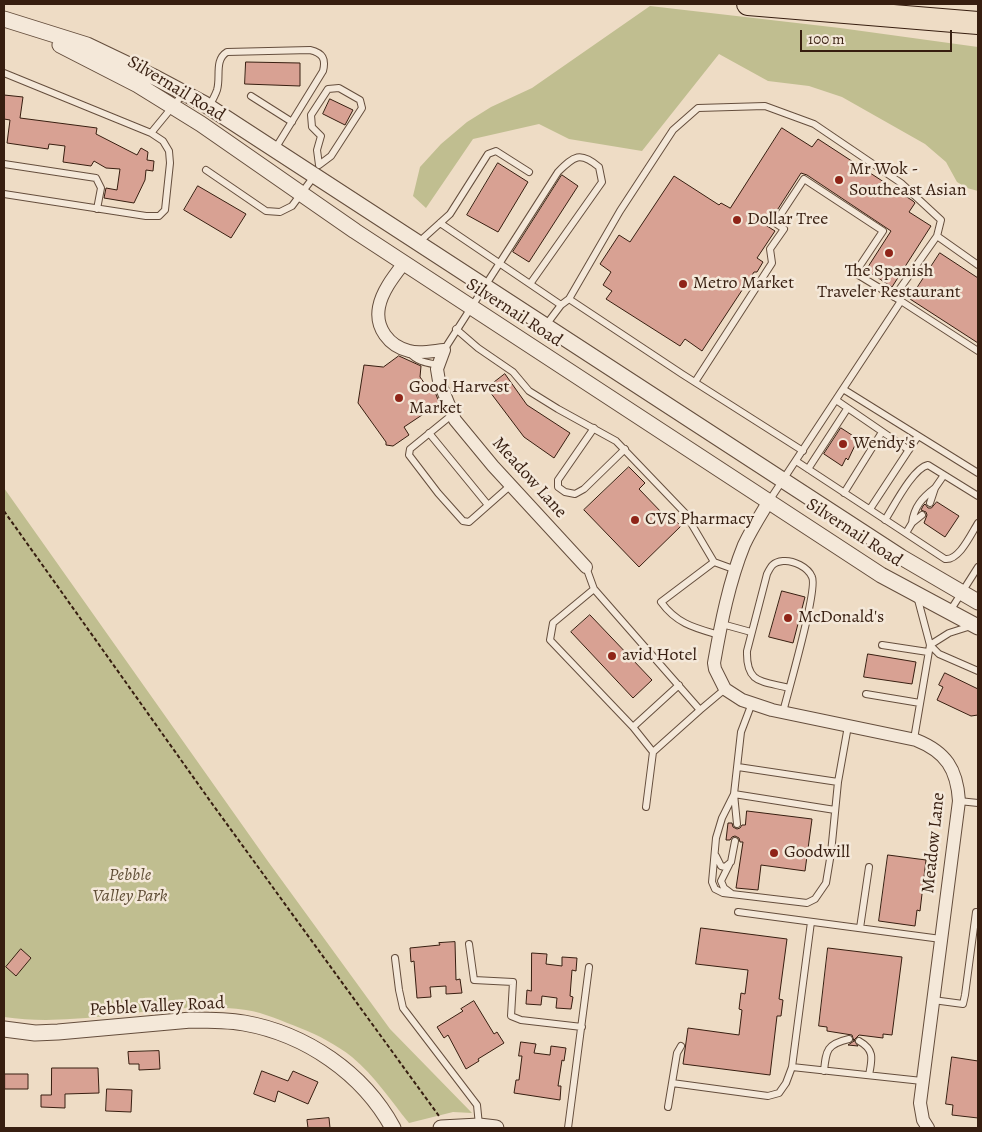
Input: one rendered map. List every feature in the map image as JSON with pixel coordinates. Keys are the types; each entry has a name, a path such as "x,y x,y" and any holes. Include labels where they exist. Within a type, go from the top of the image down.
{"highway":[{"path":"748,4 978,23"}],"street":[{"name":"Silvernail Road","path":"4,19 87,46 156,78 209,107 275,149 317,170 418,243 900,557 978,602"},
{"name":"Silvernail Road","path":"31,28 138,85 201,124 404,263 881,575 976,626"},
{"path":"404,263 389,283 379,307 380,330 392,343 409,351 444,350 438,365"},
{"name":"Meadow Lane","path":"438,365 439,381 455,420 586,567"},
{"path":"725,689 715,670 714,662 720,630 744,546 769,501"},
{"name":"Meadow Lane","path":"725,689 732,695 752,703 783,712 914,739 940,752 950,764 956,777 959,801 922,1081 920,1103 923,1120 928,1128"},
{"name":"Pebble Valley Road","path":"4,1028 35,1033 191,1020 235,1021 262,1026 295,1038 340,1066 362,1086 394,1128"},
{"path":"444,1128 479,1126 496,1128"}],"lane":[{"path":"209,107 217,90 219,60 222,55 228,52 318,51 323,56 325,63 323,72 275,149"},
{"path":"4,73 151,133 163,141 169,151 170,163 165,210 159,216 4,194"},
{"path":"206,170 266,211 280,212 292,206 317,170 331,156 362,108 360,100 339,88 328,89 311,115 312,127 321,136 317,150 317,170"},
{"path":"151,133 184,93"},
{"path":"250,96 292,122"},
{"path":"546,325 569,299 620,211 673,130 698,108 765,106 814,124 900,183 940,220 937,236 894,297"},
{"path":"418,243 450,214 488,154 496,151 529,172"},
{"path":"444,350 558,172 569,161 580,156 592,161 599,167 602,182 530,284"},
{"path":"4,164 96,178 101,188 97,208"},
{"path":"695,382 772,263 770,250 784,229 776,223 804,179 883,231 855,273 978,351"},
{"path":"440,223 561,306"},
{"path":"937,236 978,265"},
{"path":"569,299 803,450"},
{"path":"769,501 901,301"},
{"path":"456,329 478,348 512,372 529,391 616,441 684,513 714,562 736,570"},
{"path":"409,351 414,358 424,363 438,365"},
{"path":"843,389 978,473"},
{"path":"836,400 909,450"},
{"path":"808,469 847,409"},
{"path":"453,414 410,449 409,455 438,493 463,521 469,522 511,485"},
{"path":"594,428 558,480 558,487 565,492 574,494 584,489 624,449"},
{"path":"844,493 882,432"},
{"path":"429,434 488,505"},
{"path":"870,509 918,436"},
{"path":"796,461 945,559 951,560 957,556 978,523"},
{"path":"885,520 922,466 928,466 978,496"},
{"path":"930,503 935,488 944,475"},
{"path":"912,523 914,512 922,498 935,488"},
{"path":"906,533 912,523 922,515"},
{"path":"783,712 813,593 812,577 808,571 790,561 775,562 771,565 747,656 748,670 760,681 789,688"},
{"path":"714,562 662,602 670,614 696,629 752,632"},
{"path":"586,567 594,589 700,710"},
{"path":"949,612 961,593 976,576 978,567"},
{"path":"594,589 553,623 550,640 653,752"},
{"path":"914,739 929,649 916,595"},
{"path":"929,649 949,633 976,626"},
{"path":"882,645 929,649 978,672"},
{"path":"632,728 679,685"},
{"path":"646,807 653,752 725,689"},
{"path":"866,694 920,702"},
{"path":"737,824 734,794 741,732 752,703"},
{"path":"734,794 722,818 716,838 712,882 715,889 723,893 807,903 814,899 826,883 838,782 848,726"},
{"path":"738,767 838,782"},
{"path":"734,794 835,810"},
{"path":"959,801 978,803"},
{"path":"732,894 724,888 722,881 723,874 730,862 735,841"},
{"path":"715,853 721,866 725,866 730,862"},
{"path":"860,928 869,867"},
{"path":"738,912 941,939"},
{"path":"933,1000 963,1004 976,912"},
{"path":"672,1083 768,1096 780,1093 792,1067 811,922"},
{"path":"469,944 474,980 513,982 512,1016 521,1020 582,1027"},
{"path":"395,958 403,1008 477,1105 479,1126"},
{"path":"568,1128 590,967"},
{"path":"824,1071 826,1052 837,1042 849,1039"},
{"path":"859,1041 868,1046 871,1053 869,1075"},
{"path":"668,1107 677,1053 681,1046"},
{"path":"792,1067 922,1081"}],"path":[{"path":"4,511 444,1128"}],"green space":[{"path":"650,6 840,28 978,47 978,191 967,188 957,182 946,162 925,144 842,97 809,86 768,81 719,54 642,151 569,139 539,124 473,139 426,208 413,196 420,167 441,144 467,122 491,107 532,88"},
{"name":"Pebble Valley Park","path":"4,488 267,860 390,1029 472,1113 453,1112 409,1123 375,1080 346,1053 307,1031 253,1011 185,1008 65,1019 34,1020 4,1017"}],"building":[{"path":"246,62 300,63 300,86 245,84"},
{"path":"4,95 23,97 20,118 97,128 96,134 137,155 141,148 148,152 147,160 154,161 153,171 146,170 145,180 134,203 104,198 106,188 117,190 120,169 106,168 94,161 91,166 63,162 65,146 49,144 48,149 7,143 10,120 4,119"},
{"path":"330,99 353,110 345,125 323,114"},
{"path":"782,128 812,147 818,139 913,201 915,203 909,212 931,226 892,287 866,270 891,231 807,175 801,173 767,226 775,231 757,258 763,262 757,272 754,272 702,351 685,339 680,346 606,299 612,291 603,285 611,272 600,264 619,235 630,242 674,176 719,205 721,203 730,208"},
{"path":"498,163 528,182 498,232 467,215"},
{"path":"562,175 578,186 529,262 513,252"},
{"path":"198,186 246,214 231,238 184,210"},
{"path":"940,253 978,278 978,343 910,299"},
{"name":"Good Harvest Market","path":"399,356 421,366 420,377 430,391 435,392 439,402 437,412 428,411 404,427 409,435 393,446 386,445 386,442 358,403 364,365 383,367"},
{"path":"505,374 527,405 570,433 554,458 524,437 487,388"},
{"name":"Wendy's","path":"841,428 858,439 848,460 846,458 842,466 824,454"},
{"name":"CVS Pharmacy","path":"629,467 645,483 639,489 664,515 667,512 681,526 639,567 584,510"},
{"path":"937,502 959,516 945,537 924,523 927,515 926,512 921,510 925,504 928,508 931,508"},
{"name":"McDonald's","path":"782,591 805,597 793,643 769,637"},
{"name":"avid Hotel","path":"590,615 652,680 633,698 571,632"},
{"path":"868,654 916,662 912,684 864,677"},
{"path":"945,673 978,689 978,715 971,716 937,700 943,687 939,685"},
{"name":"Goodwill","path":"747,811 812,819 805,871 761,865 758,890 736,888 743,842 740,842 739,838 735,836 730,840 726,840 728,823 732,823 733,827 737,829 745,825"},
{"path":"888,855 926,860 920,911 917,910 915,926 879,921"},
{"path":"701,928 787,939 779,999 783,1000 781,1016 777,1016 770,1075 683,1064 688,1028 739,1035 742,1010 739,1009 741,993 745,994 748,970 696,964"},
{"path":"455,942 456,980 460,979 462,993 446,994 446,986 430,987 431,997 417,998 414,961 411,962 410,948"},
{"path":"828,948 902,957 892,1035 883,1034 883,1038 859,1035 854,1040 858,1046 848,1045 854,1041 852,1035 827,1031 827,1027 819,1026"},
{"path":"21,949 31,958 16,976 6,967"},
{"path":"532,953 547,954 546,964 562,966 562,957 577,958 576,971 572,970 570,996 573,997 571,1009 556,1008 557,998 542,996 541,1005 526,1004 527,990 531,991"},
{"path":"474,1001 494,1034 497,1032 504,1043 466,1069 448,1035 444,1038 437,1027 463,1011 461,1009"},
{"path":"521,1042 536,1044 534,1053 550,1055 551,1046 566,1048 558,1086 561,1086 560,1100 514,1093 516,1080 519,1080 522,1056 519,1056"},
{"path":"159,1051 160,1069 139,1070 139,1064 129,1064 128,1052"},
{"path":"952,1057 978,1061 978,1118 952,1115 953,1105 946,1104"},
{"path":"52,1068 98,1068 99,1093 65,1094 65,1108 41,1107 41,1095 51,1095"},
{"path":"262,1071 288,1081 293,1071 318,1082 308,1104 278,1091 275,1102 254,1094"},
{"path":"5,1074 28,1074 28,1089 5,1089"},
{"path":"107,1089 132,1090 131,1112 106,1111"},
{"path":"329,1118 330,1128 308,1128 307,1120"}],"place":[{"name":"Mr Wok - Southeast Asian","path":"839,180"},
{"name":"Dollar Tree","path":"737,220"},
{"name":"The Spanish Traveler Restaurant","path":"889,253"},
{"name":"Metro Market","path":"683,284"},
{"name":"Good Harvest Market","path":"399,398"},
{"name":"Wendy's","path":"843,444"},
{"name":"CVS Pharmacy","path":"635,520"},
{"name":"McDonald's","path":"788,618"},
{"name":"avid Hotel","path":"612,656"},
{"name":"Goodwill","path":"774,853"}]}
